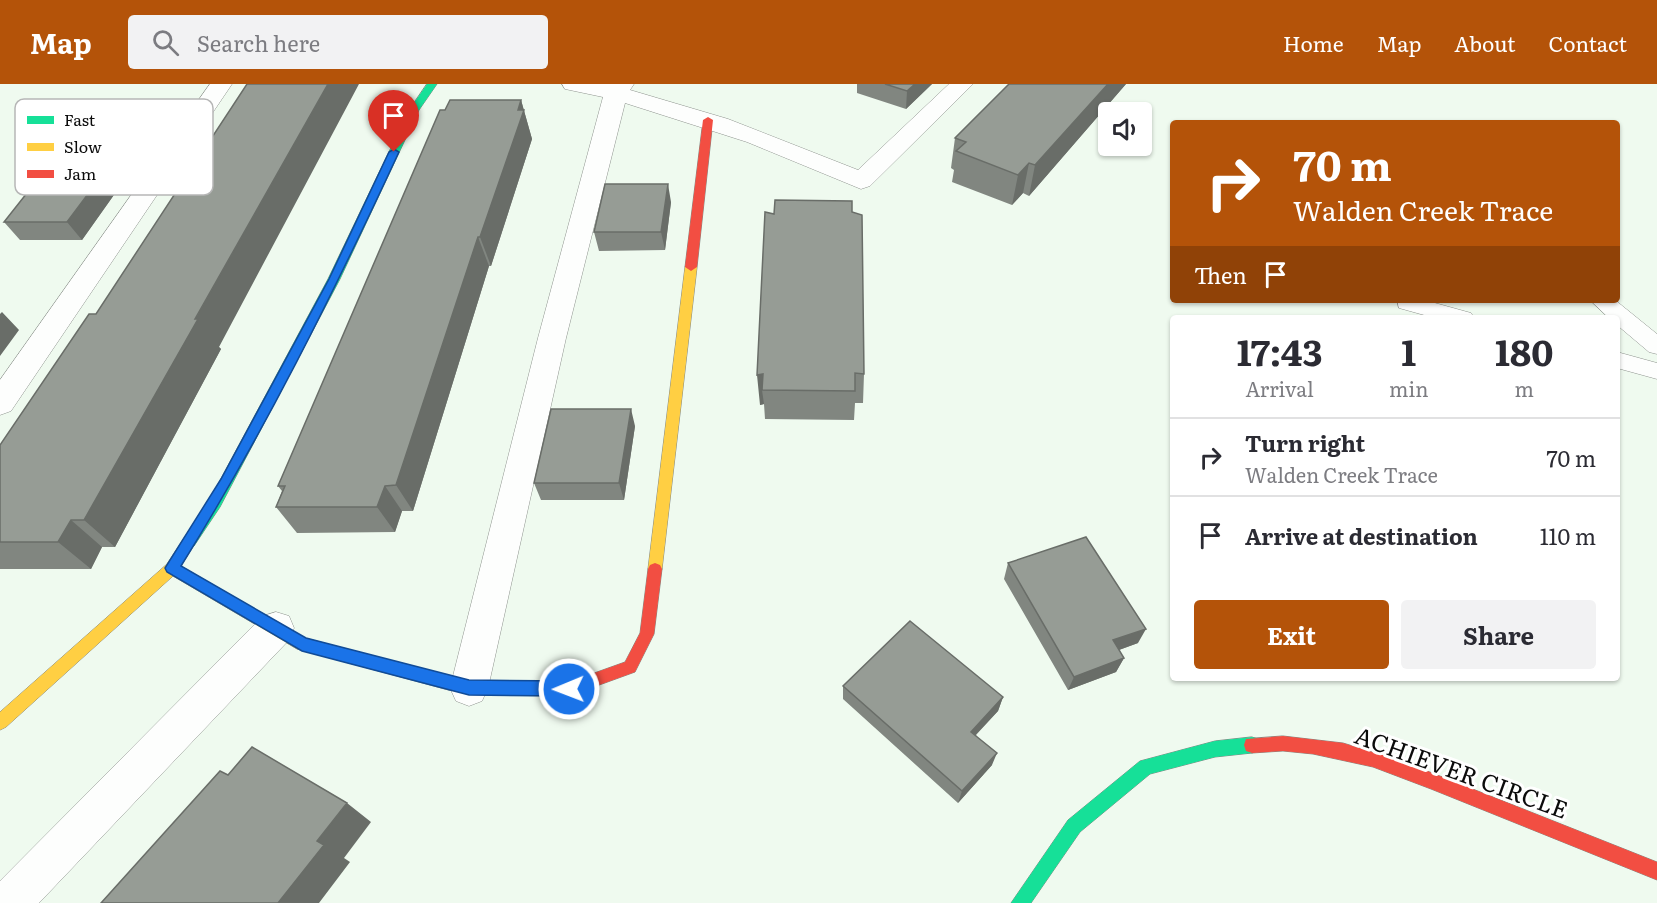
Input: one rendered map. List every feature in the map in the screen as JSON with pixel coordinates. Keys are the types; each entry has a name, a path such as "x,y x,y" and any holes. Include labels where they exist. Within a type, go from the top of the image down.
{"street":[{"path":"211,99 221,84"},
{"path":"0,722 172,568 215,503 334,279 414,110 432,84"},
{"path":"573,84 619,88 777,145 861,182 962,84"},
{"path":"469,688 552,338 619,88"},
{"path":"172,568 302,644 469,688 569,689 630,667 647,634 708,120"},
{"path":"0,403 144,195"},
{"path":"9,903 276,628"},
{"name":"ACHIEVER CIRCLE","path":"1020,903 1074,826 1146,767 1215,749 1276,742 1333,748 1417,775 1657,871"}],"lane":[{"path":"1407,303 1453,315"},
{"path":"1605,303 1619,315"},
{"path":"1620,316 1657,346"},
{"path":"1620,361 1657,371"}],"building":[{"path":"247,84 328,84 84,520 71,520 58,542 0,542 0,445 89,314 96,314 174,195 213,195 213,136"},
{"path":"885,84 915,84 907,91"},
{"path":"1009,84 1108,84 1035,165 1029,163 1018,175 956,151 966,142 955,138"},
{"path":"450,100 521,100 518,110 524,110 480,237 478,237 396,485 385,486 377,507 276,507 285,486 278,486 440,110 445,110"},
{"path":"605,184 668,184 661,232 594,232"},
{"path":"25,195 87,195 67,222 4,222"},
{"path":"775,200 852,201 852,212 862,215 864,374 855,373 855,391 762,390 763,374 757,375 765,212 774,214"},
{"path":"551,409 631,409 619,483 534,483"},
{"path":"1086,537 1146,629 1113,640 1124,658 1074,677 1008,563"},
{"path":"910,621 1003,697 971,732 997,753 962,791 843,686"},
{"path":"252,747 347,803 317,841 324,845 278,903 101,903 220,771 228,775"}],"traffic: fast":[{"path":"189,542 215,503 334,279 414,110 432,84"},
{"path":"1020,903 1074,826 1146,767 1215,749 1252,745"}],"traffic: slow":[{"path":"655,569 691,267"},
{"path":"0,722 172,568 189,542"},
{"path":"172,568 302,644 456,685"}],"traffic: jam":[{"path":"691,267 708,120"},
{"path":"456,685 469,688 569,689 630,667 647,634 655,569"},
{"path":"1252,745 1283,743 1313,746 1373,759 1657,871"}],"route":[{"path":"394,152 334,279 226,483 172,568 302,644 469,688 485,690 569,689"}]}
